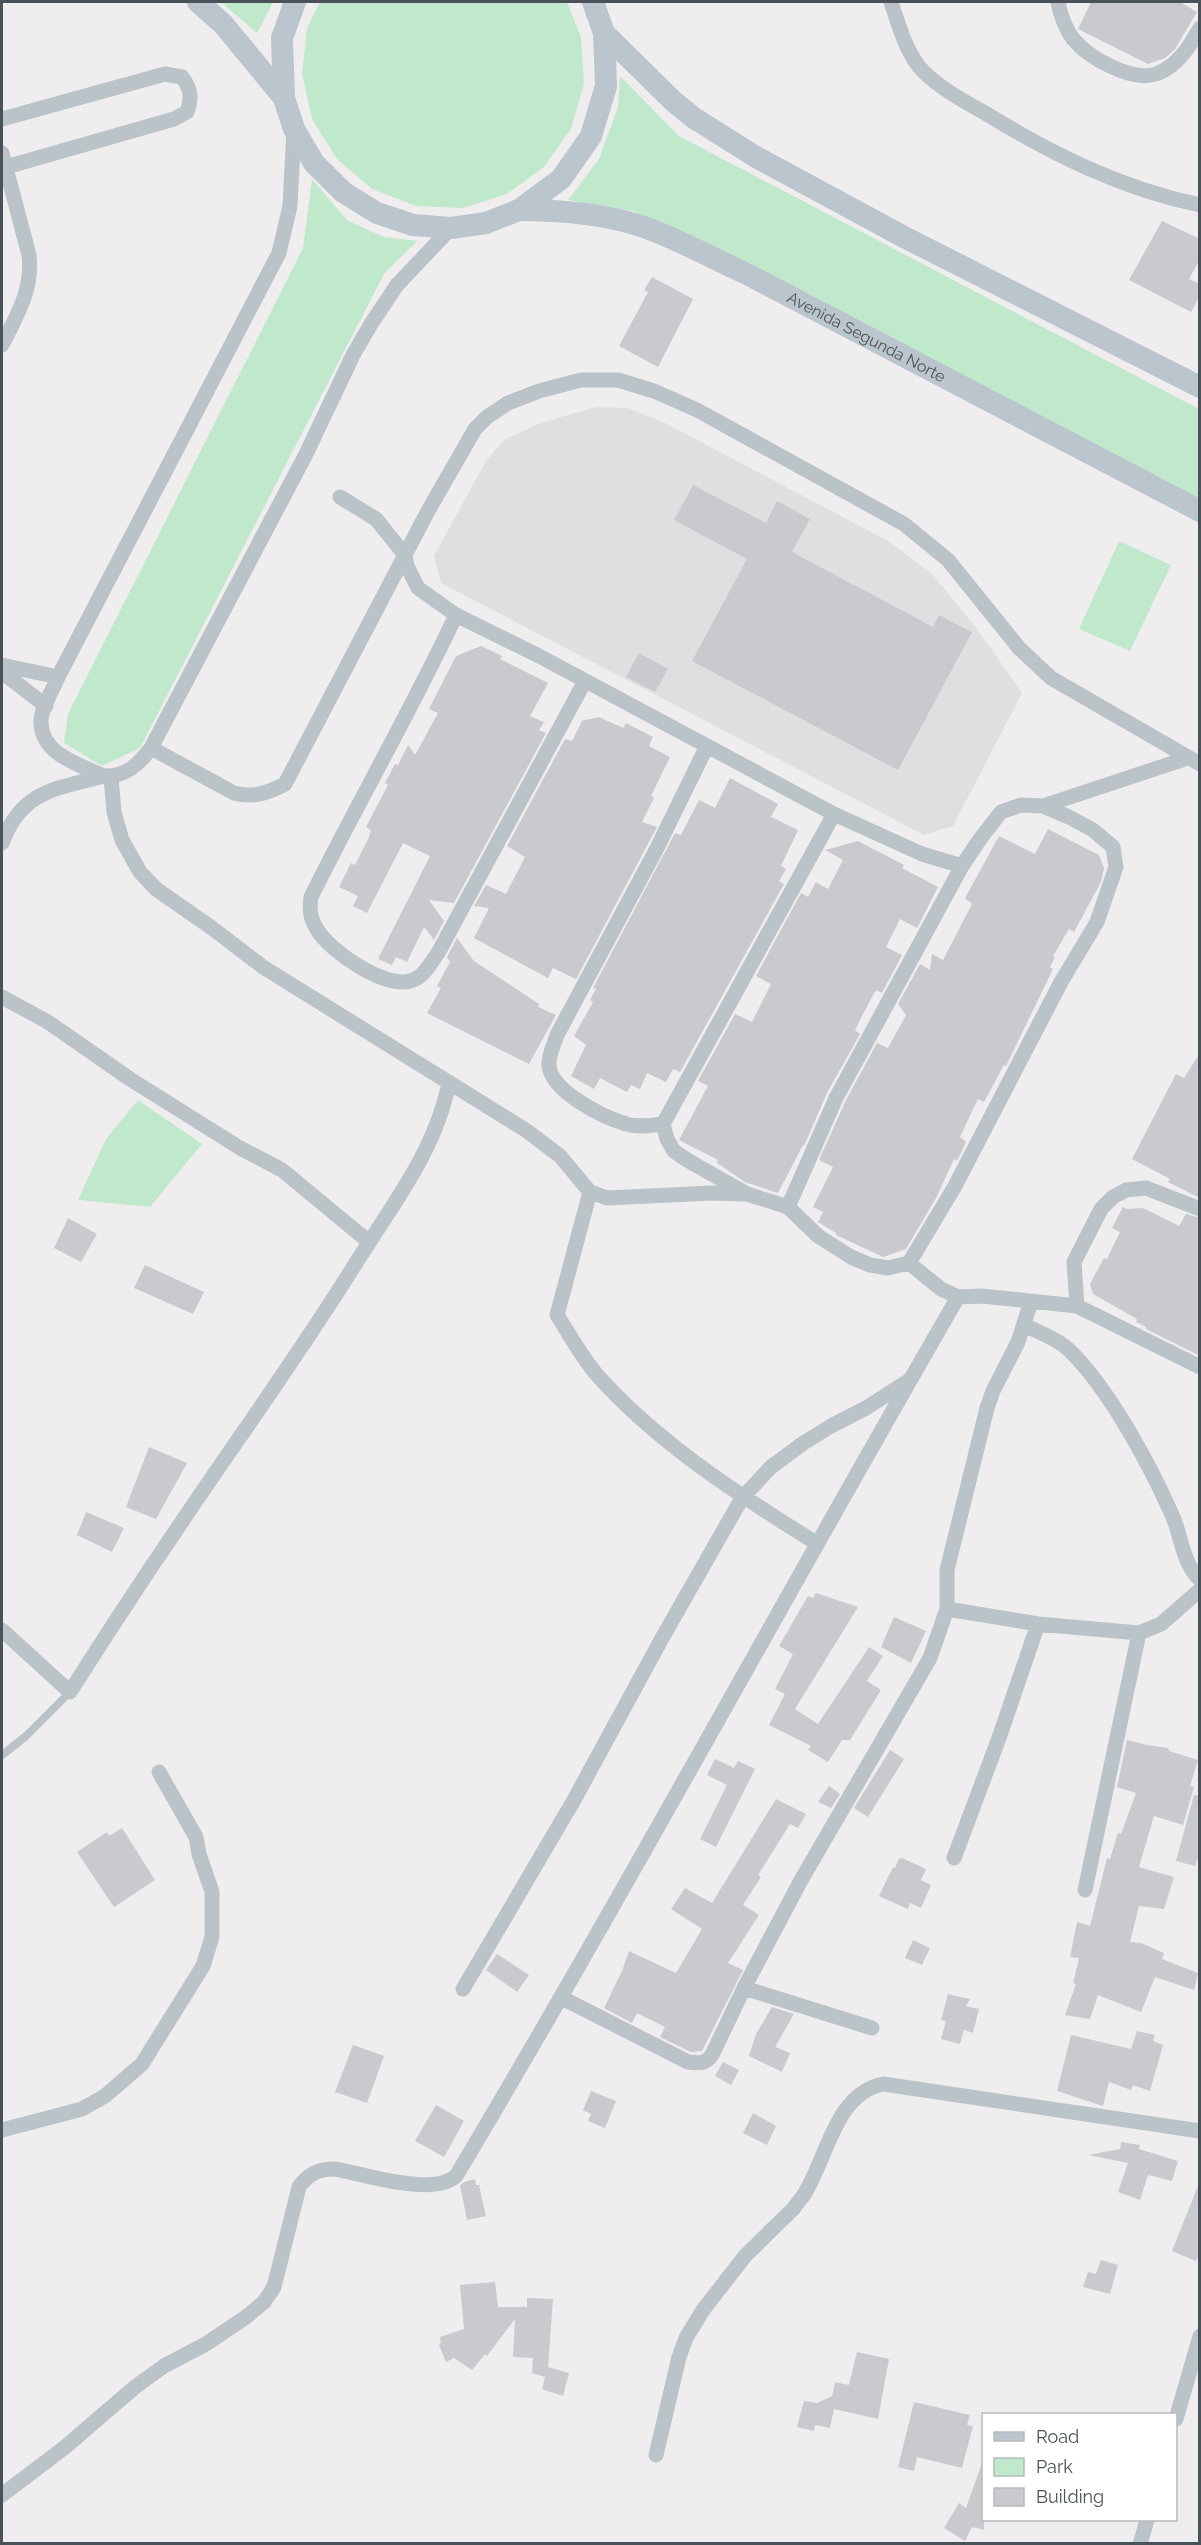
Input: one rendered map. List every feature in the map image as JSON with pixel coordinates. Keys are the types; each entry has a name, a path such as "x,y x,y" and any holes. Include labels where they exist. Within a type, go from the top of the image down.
{"street":[{"path":"198,2 223,24 284,98"},
{"path":"295,2 282,38 284,98 294,129 314,164 343,192 377,213 413,225 450,228 486,223 519,210 561,179 591,136 606,86 604,33 593,2"},
{"path":"891,2 911,53 923,71 949,91 1009,128 1109,178 1163,198 1200,205"},
{"path":"1058,2 1059,11 1074,39 1104,63 1132,75 1154,75 1171,66 1188,48 1200,28"},
{"path":"604,33 673,101 694,118 756,157 904,237 1200,387"},
{"path":"2,119 165,74 182,77 190,87 191,100 187,112 174,119 4,160 29,255 31,271 25,300 2,345"},
{"path":"108,776 54,751 44,736 41,720 58,677 279,253 290,206 294,129"},
{"name":"Avenida Segunda Norte","path":"519,210 557,210 598,215 638,226 674,240 747,274 1200,511"},
{"path":"2,843 6,831 32,800 48,790 126,772 139,764 151,748 306,454 353,355 397,285 450,228"},
{"path":"151,748 234,794 259,795 285,784 453,465 475,429 487,417 508,404 539,391 581,380 618,380 654,391 697,410 904,524 948,560 1019,648 1051,678 1194,761"},
{"path":"340,498 376,519 405,555 407,566 418,588 456,615 834,814 922,854 962,866"},
{"path":"456,615 432,668 382,758 311,897 309,908 311,916 324,939 348,959 383,979 402,982 414,980 425,972 438,953 585,681"},
{"path":"2,665 58,677"},
{"path":"2,672 46,706"},
{"path":"663,1124 641,1126 626,1124 594,1110 562,1088 550,1070 549,1064 557,1035 656,850 706,746"},
{"path":"788,1207 836,1098 962,866 1001,812 1021,805 1043,806 1194,761"},
{"path":"108,776 114,812 122,840 135,864 156,889 212,927 262,967 527,1131 560,1156 590,1192 607,1198 712,1193 747,1194"},
{"path":"834,814 663,1124 667,1139 674,1151 714,1178 747,1194 788,1207 818,1236 851,1257 870,1265 888,1268 909,1263 955,1186 1061,981 1097,922 1116,867 1113,847 1093,830 1043,806"},
{"path":"2,997 48,1023 130,1079 240,1148 282,1170 369,1242"},
{"path":"2,1630 70,1692 176,1531 326,1311 369,1242 429,1144 444,1109 449,1082"},
{"path":"1077,1306 1074,1262 1101,1209 1113,1197 1126,1190 1146,1188 1200,1209"},
{"path":"590,1192 557,1315 597,1375 655,1430 742,1498 816,1543"},
{"path":"909,1263 941,1289 958,1297 982,1296 1077,1306 1200,1367"},
{"path":"2,2495 64,2448 135,2387 164,2366 206,2344 264,2302 274,2287 299,2187 314,2172 335,2169 424,2186 450,2181 456,2176 562,1998 816,1543 958,1297"},
{"path":"562,1998 688,2062 701,2064 708,2061 800,1882 930,1658 947,1609 947,1569 982,1427 993,1391 1018,1342 1030,1302"},
{"path":"1024,1325 1067,1348 1107,1398 1150,1467 1174,1520 1186,1561 1200,1580"},
{"path":"463,1989 574,1800 742,1498 771,1467 802,1444 867,1408 911,1379"},
{"path":"947,1609 1038,1624 1139,1633 1161,1624 1200,1590"},
{"path":"954,1858 999,1738 1038,1624"},
{"path":"1085,1890 1139,1633"},
{"path":"2,2130 82,2109 105,2096 142,2064 203,1966 212,1937 212,1892 196,1838 159,1772"},
{"path":"744,1988 872,2028"},
{"path":"656,2455 679,2357 686,2338 703,2310 739,2263 803,2196 848,2106 864,2090 883,2084 1200,2131"},
{"path":"1177,2416 1200,2336"},
{"path":"1140,2544 1147,2521"}],"lane":[{"path":"2,1755 25,1737 70,1692"}],"shaded area":[{"path":"596,407 628,408 665,423 890,542 932,574 975,626 1022,693 953,826 924,835 441,583 434,556 486,461 504,440 538,424"}],"green space":[{"path":"221,2 273,2 257,33"},
{"path":"320,2 567,2 581,37 584,84 571,129 544,167 507,194 463,208 416,206 372,189 337,159 312,119 302,74 307,28"},
{"path":"620,76 679,136 1199,409 1199,502 633,211 568,200 599,159 618,107"},
{"path":"312,179 347,220 384,237 417,241 384,274 140,748 102,766 64,743 68,714 303,248"},
{"path":"1119,541 1171,565 1130,651 1079,629"},
{"path":"138,1100 202,1144 150,1207 78,1200 106,1139"}],"building":[{"path":"1091,2 1180,2 1197,12 1175,49 1165,58 1148,64 1078,29"},
{"path":"1162,221 1200,239 1200,259 1189,279 1200,284 1200,295 1191,312 1129,280"},
{"path":"652,277 693,299 658,367 619,346 648,292 644,290"},
{"path":"693,485 766,523 777,501 810,519 792,552 933,627 939,615 972,632 898,770 692,661 747,559 674,520"},
{"path":"481,646 502,656 500,659 548,683 530,716 544,722 539,730 546,733 454,903 429,900 444,921 434,940 424,927 407,962 396,957 392,965 378,959 430,856 403,843 367,913 353,906 358,896 339,887 351,863 355,865 369,837 371,830 366,827 388,785 385,783 395,764 398,765 408,745 415,755 438,713 429,709 456,656"},
{"path":"639,653 668,669 655,692 626,677"},
{"path":"599,717 623,728 626,723 653,737 649,746 670,757 651,796 654,798 642,822 657,827 576,979 553,968 548,978 474,938 489,908 474,906 486,885 506,894 525,857 507,846 565,739 572,741 582,721"},
{"path":"730,778 778,804 771,817 798,830 781,866 786,869 779,881 784,884 680,1072 673,1069 666,1082 647,1073 640,1089 631,1085 627,1092 600,1078 594,1089 571,1076 586,1045 574,1036 593,1002 590,1000 596,989 593,988 675,833 681,835 699,800 715,808"},
{"path":"1048,829 1099,855 1104,868 1101,882 1074,932 1069,929 1053,956 1055,957 1050,967 1053,969 1006,1066 1004,1065 984,1102 978,1099 960,1137 966,1142 957,1161 954,1159 936,1198 906,1249 883,1257 836,1235 818,1222 823,1212 813,1207 833,1167 819,1160 845,1102 877,1043 888,1048 906,1015 898,1004 920,964 930,970 932,954 943,960 972,904 965,898 999,836 1035,854"},
{"path":"858,841 904,865 902,868 938,887 917,928 900,919 886,947 902,955 882,993 876,990 864,1012 855,1030 860,1034 827,1093 804,1146 778,1193 745,1182 717,1163 718,1160 679,1140 708,1086 698,1081 735,1014 752,1022 771,984 756,976 801,893 808,897 816,882 828,889 843,860 825,850"},
{"path":"457,938 474,961 539,1004 538,1007 556,1015 529,1064 427,1013 441,988 437,986 450,962 447,957"},
{"path":"1200,1053 1200,1198 1168,1182 1170,1179 1132,1159 1176,1074 1184,1078"},
{"path":"1123,1207 1143,1208 1179,1226 1186,1214 1200,1218 1200,1356 1146,1329 1136,1322 1137,1319 1093,1294 1090,1284 1104,1258 1107,1259 1120,1232 1112,1228"},
{"path":"68,1218 97,1234 81,1262 54,1248"},
{"path":"145,1265 204,1292 193,1314 134,1288"},
{"path":"149,1447 187,1463 156,1519 126,1507"},
{"path":"86,1512 124,1528 112,1552 77,1535"},
{"path":"816,1593 858,1607 795,1709 818,1724 869,1647 883,1656 867,1681 881,1690 850,1740 842,1740 828,1762 808,1750 811,1746 769,1725 785,1694 775,1689 793,1654 779,1646 808,1596 813,1598"},
{"path":"894,1617 926,1631 911,1663 881,1647"},
{"path":"1127,1740 1168,1748 1169,1751 1198,1760 1190,1786 1194,1787 1183,1825 1154,1816 1139,1867 1174,1877 1164,1909 1139,1906 1130,1942 1141,1943 1164,1953 1162,1959 1198,1973 1194,1990 1155,1977 1141,2012 1098,1995 1090,2019 1065,2015 1076,1984 1073,1983 1079,1958 1070,1957 1077,1922 1090,1926 1107,1858 1110,1859 1118,1833 1121,1834 1136,1793 1117,1787"},
{"path":"890,1750 904,1759 868,1817 854,1808"},
{"path":"715,1759 734,1768 738,1761 755,1769 716,1847 700,1839 727,1785 707,1775"},
{"path":"829,1786 840,1794 831,1808 818,1802"},
{"path":"1194,1795 1200,1796 1200,1852 1195,1866 1176,1861"},
{"path":"776,1799 806,1814 798,1828 790,1824 758,1875 761,1877 743,1905 759,1915 728,1963 743,1970 702,2051 691,2052 660,2037 665,2027 637,2013 632,2023 604,2008 629,1951 676,1973 702,1929 671,1909 685,1888 712,1903"},
{"path":"122,1828 155,1880 114,1907 77,1852 107,1832 109,1836"},
{"path":"902,1858 926,1869 921,1880 931,1885 921,1908 910,1903 908,1909 879,1896 893,1867 895,1868 899,1859"},
{"path":"913,1940 930,1948 922,1965 905,1958"},
{"path":"497,1954 529,1975 517,1992 486,1970"},
{"path":"948,1994 970,1999 966,2006 979,2009 973,2033 964,2030 960,2044 941,2039 946,2021 941,2020"},
{"path":"772,2007 794,2014 775,2047 790,2053 782,2072 749,2056 756,2034"},
{"path":"1137,2031 1155,2035 1153,2041 1163,2045 1150,2091 1133,2085 1131,2090 1109,2082 1103,2106 1057,2091 1071,2035 1131,2049"},
{"path":"353,2045 384,2056 367,2103 335,2092"},
{"path":"723,2062 739,2070 731,2085 715,2076"},
{"path":"591,2091 616,2101 605,2128 588,2121 591,2114 583,2110"},
{"path":"436,2105 464,2121 444,2157 415,2141"},
{"path":"753,2113 776,2126 767,2145 743,2133"},
{"path":"1121,2142 1140,2145 1139,2149 1178,2161 1172,2181 1148,2175 1140,2200 1118,2192 1128,2163 1088,2155 1120,2149"},
{"path":"475,2179 476,2185 479,2185 486,2216 467,2220 460,2185"},
{"path":"1200,2181 1200,2253 1196,2261 1172,2251"},
{"path":"1101,2260 1118,2265 1110,2294 1083,2287 1088,2272 1096,2274"},
{"path":"495,2282 498,2307 527,2307 527,2298 553,2299 548,2367 569,2373 563,2396 542,2389 545,2377 532,2373 533,2358 513,2357 515,2319 487,2356 485,2354 472,2370 454,2358 446,2362 439,2345 440,2337 464,2329 460,2285"},
{"path":"857,2352 889,2359 878,2419 834,2409 830,2428 815,2425 814,2431 797,2427 804,2401 817,2403 832,2396 835,2382 849,2385"},
{"path":"914,2402 970,2415 967,2425 973,2426 962,2468 917,2457 914,2471 898,2467"},
{"path":"982,2466 984,2530 972,2527 965,2541 944,2528 959,2503 966,2508"}]}
